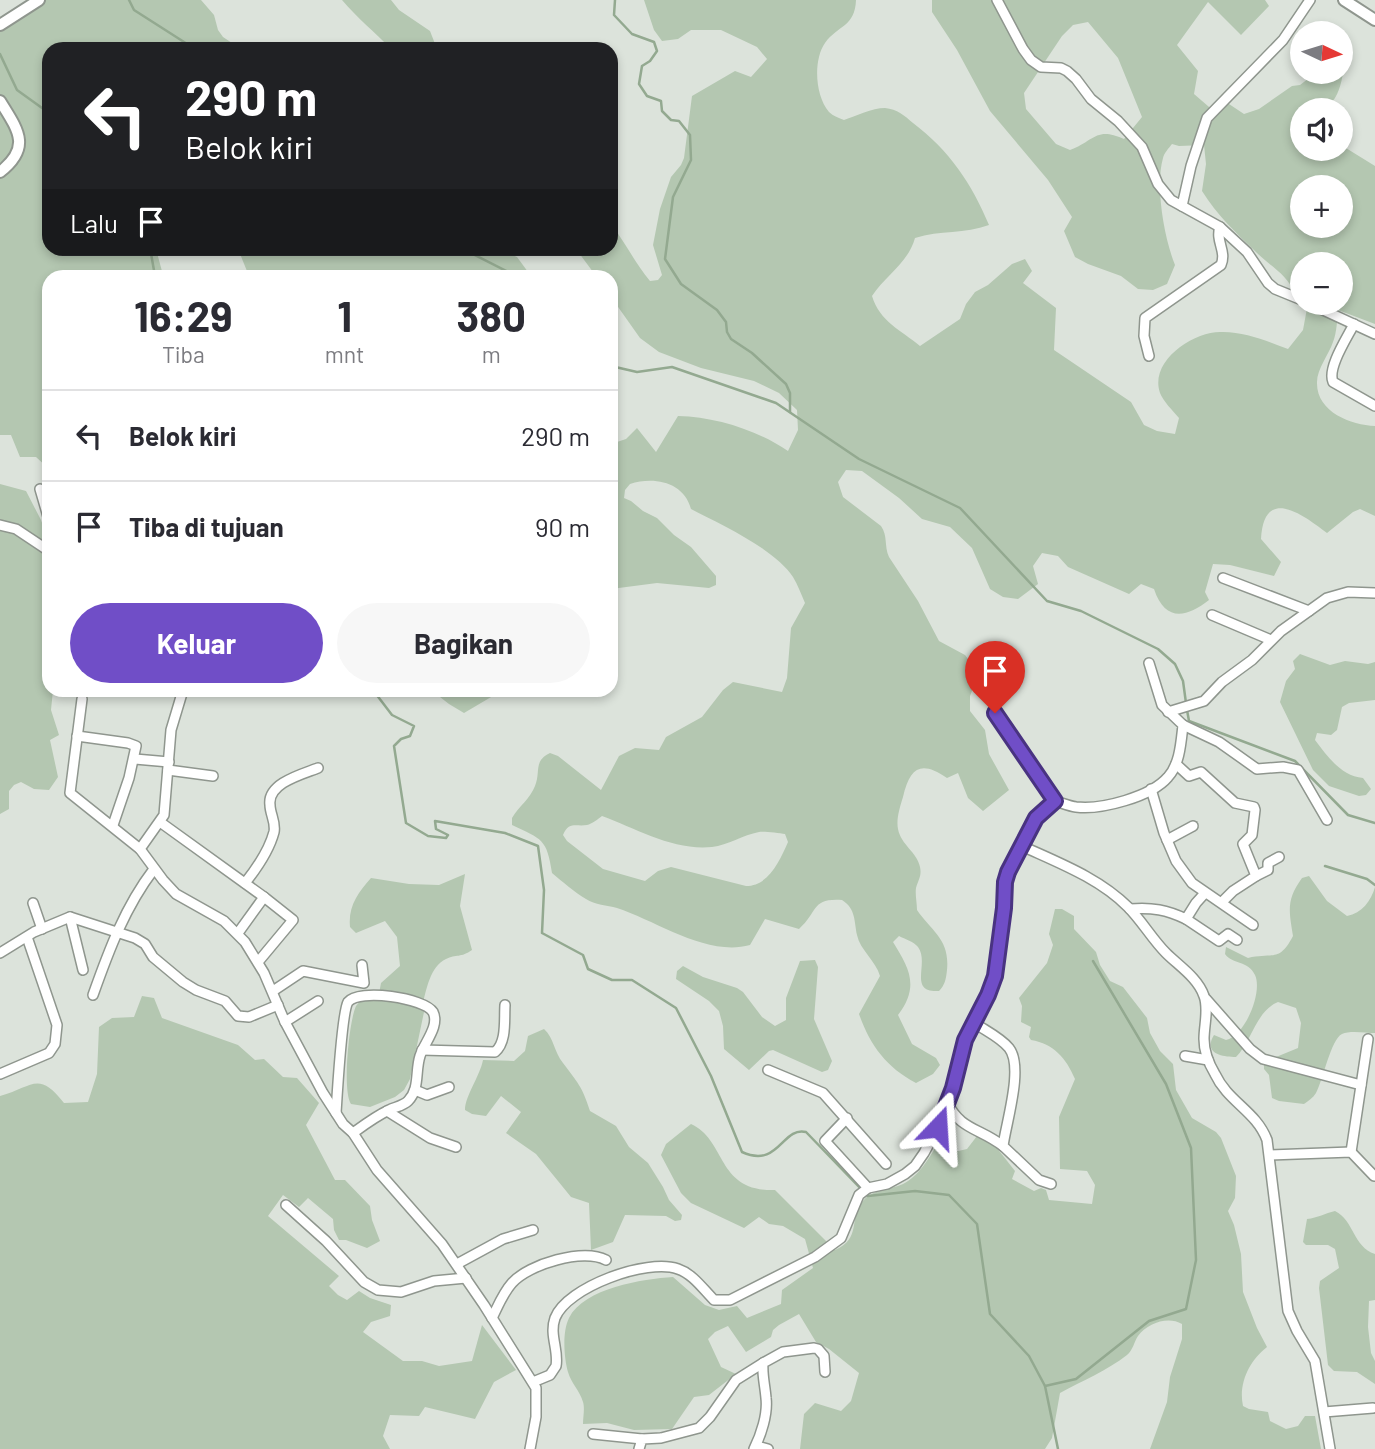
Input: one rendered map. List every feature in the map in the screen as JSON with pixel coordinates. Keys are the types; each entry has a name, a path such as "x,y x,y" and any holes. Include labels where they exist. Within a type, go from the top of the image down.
{"street":[{"path":"0,25 39,0"},
{"path":"997,0 1031,60 1041,67 1061,68 1076,79 1091,99 1118,121 1142,147 1158,184 1171,200 1220,227 1247,252 1268,283 1290,295"},
{"path":"1181,206 1207,118 1283,40 1310,0"},
{"path":"1343,0 1375,20"},
{"path":"0,101 18,131 21,142 11,162 0,172"},
{"path":"1149,356 1144,336 1144,318 1221,265 1224,253 1218,238 1220,227"},
{"path":"1334,315 1375,334"},
{"path":"1354,324 1332,368 1331,377 1333,382 1375,406"},
{"path":"40,489 42,496"},
{"path":"0,525 16,529 42,546"},
{"path":"1223,578 1309,611"},
{"path":"1168,712 1203,701 1222,682 1252,660 1271,640 1328,598 1348,592 1375,593"},
{"path":"1212,615 1271,640"},
{"path":"1149,663 1162,705 1168,712 1183,725 1219,742 1257,769 1283,767 1298,770 1328,820"},
{"path":"140,849 164,816 171,730 181,697"},
{"path":"82,699 70,793 140,849 176,894 224,921 238,933 258,961 311,1072 337,1113 394,1192 457,1264 533,1382 537,1403 530,1449"},
{"path":"995,713 1055,801 1073,807 1088,808 1136,797 1168,778 1175,764 1183,725"},
{"path":"77,736 134,745 135,759 113,825"},
{"path":"135,759 213,776"},
{"path":"1175,764 1189,776 1201,772 1235,803 1254,807 1252,835 1243,844 1256,876"},
{"path":"245,883 264,858 273,835 275,823 269,802 272,794 277,787 290,779 318,768"},
{"path":"1151,789 1176,861 1192,883 1253,925"},
{"path":"533,1382 550,1375 556,1366 552,1335 555,1320 562,1306 578,1293 611,1278 658,1265 685,1272 714,1300 730,1300 815,1257 841,1238 863,1191 887,1184 915,1166 938,1127 956,1079 965,1040 995,976 1005,882 1036,818 1055,801"},
{"path":"160,822 264,897 295,923 258,961"},
{"path":"1167,840 1193,826"},
{"path":"1022,846 1093,880 1130,909 1165,953 1196,981 1206,999 1250,1049 1263,1059 1361,1085"},
{"path":"1222,902 1234,891 1268,870 1268,863 1279,857"},
{"path":"93,995 130,904 154,869"},
{"path":"1186,919 1205,893"},
{"path":"238,933 264,897"},
{"path":"33,903 41,929"},
{"path":"1130,909 1149,907 1164,910 1186,919 1219,941 1228,934 1237,940"},
{"path":"70,917 83,970"},
{"path":"1,949 70,917 117,931 145,944 153,957 183,982 225,1001 238,1016 249,1017 278,1005"},
{"path":"0,1074 49,1053 55,1044 57,1025 27,937"},
{"path":"362,965 362,996"},
{"path":"273,991 303,971 364,983"},
{"path":"337,1113 346,1009 353,998 384,996 419,1002 429,1007 435,1024 418,1061 415,1090 406,1103 387,1111 353,1133"},
{"path":"1206,999 1204,1044 1209,1060 1221,1085 1262,1127 1270,1155 1288,1311 1315,1361 1331,1449"},
{"path":"285,1021 318,1001"},
{"path":"422,1050 495,1052 503,1039 505,1005"},
{"path":"973,1022 1005,1044 1015,1060 1003,1146"},
{"path":"1351,1152 1368,1040"},
{"path":"1185,1056 1209,1060"},
{"path":"768,1070 823,1093 848,1118 886,1164"},
{"path":"415,1090 426,1095 449,1087"},
{"path":"947,1102 960,1123 986,1133 1039,1180 1051,1184"},
{"path":"387,1111 429,1138 456,1146"},
{"path":"848,1118 825,1141 863,1191"},
{"path":"1270,1155 1351,1152 1374,1175"},
{"path":"286,1205 326,1241 365,1282 378,1290 401,1292 434,1281 466,1278"},
{"path":"457,1264 503,1239 533,1230"},
{"path":"492,1318 513,1282 536,1267 564,1258 596,1256 606,1261"},
{"path":"593,1434 641,1444 699,1428 736,1380 783,1352 818,1349 824,1356 825,1371"},
{"path":"763,1363 762,1380 766,1404 755,1447 768,1449"},
{"path":"1324,1412 1373,1408"}],"green space":[{"path":"26,0 201,0 214,15 218,30 230,42 42,42 42,256 158,256 162,270 42,270 42,463 36,457 20,457 11,435 0,435 0,19 26,6"},
{"path":"342,0 391,0 399,10 430,31 434,42 384,42"},
{"path":"644,0 856,0 853,16 830,37 821,50 817,78 824,105 836,117 844,120 880,108 904,115 948,156 975,196 989,225 915,238 902,262 872,296 880,313 920,346 960,319 975,292 988,285 1012,264 1025,259 1032,271 1023,283 1056,308 1054,350 1131,402 1144,425 1157,431 1175,434 1179,418 1161,396 1158,381 1167,360 1186,343 1209,333 1229,332 1288,349 1303,330 1306,315 1338,315 1334,338 1319,372 1318,392 1322,401 1337,415 1356,423 1375,426 1375,516 1360,509 1327,533 1296,513 1277,509 1269,513 1264,522 1261,539 1281,562 1274,576 1230,565 1213,564 1205,592 1209,600 1192,611 1177,614 1164,607 1154,589 1141,584 1129,594 1068,567 1058,556 1042,553 1033,566 1038,584 1018,599 1003,597 990,589 972,548 950,527 922,519 862,471 846,470 838,482 843,497 881,526 889,557 918,601 939,641 965,655 974,667 975,683 970,696 970,711 985,730 989,754 1009,790 983,811 968,798 958,773 947,778 923,768 913,773 906,787 898,825 902,840 916,857 920,867 916,890 917,910 943,943 947,959 943,986 939,991 929,990 921,982 922,961 918,947 899,936 893,942 910,977 909,995 898,1015 912,1044 936,1058 940,1065 933,1074 916,1083 896,1070 880,1054 863,1025 859,1014 880,976 859,940 852,911 842,900 820,904 799,929 765,919 750,945 717,946 682,936 617,908 586,899 552,873 548,853 537,837 512,825 512,818 535,786 539,763 550,753 558,756 601,790 619,756 635,748 659,750 666,737 702,717 723,690 733,682 782,692 787,678 791,628 805,603 793,577 774,557 746,538 691,509 682,493 675,487 658,481 630,484 625,490 624,498 657,518 691,547 716,576 716,585 709,588 657,583 618,588 618,442 626,439 637,428 656,452 678,416 736,426 788,451 798,430 797,410 779,393 754,381 701,368 659,352 640,338 618,307 618,270 592,270 581,256 618,256 618,234 650,281 658,280 662,275 653,245 660,209 671,177 684,158 692,96 735,71 751,77 767,59 757,47 721,30 691,30 678,39 662,41 654,30","holes":["602,816 656,838 684,846 712,847 761,832 785,834 788,842 773,871 761,882 746,886 671,867 658,871 645,881 603,869 563,835 570,826 589,824"]},
{"path":"932,0 1265,0 1269,6 1241,35 1208,2 1177,45 1198,71 1194,94 1216,113 1226,102 1244,114 1259,109 1292,86 1340,84 1335,98 1290,98 1290,161 1353,161 1353,152 1375,166 1375,324 1351,315 1353,252 1290,252 1290,286 1235,231 1202,191 1206,164 1204,145 1172,144 1164,156 1160,197 1167,241 1175,265 1167,284 1153,290 1138,289 1121,276 1075,257 1064,231 1072,217 1048,180 990,111 957,50 932,12","holes":["1088,22 1118,58 1142,117 1124,139 1101,134 1070,150 1056,144 1026,109 1024,93 1062,36 1073,25"]},
{"path":"241,256 515,256 527,270 247,270"},
{"path":"0,484 26,491 42,523 42,697 52,697 51,710 59,735 50,740 58,777 49,790 34,789 21,782 14,785 9,791 9,809 0,814"},
{"path":"1300,654 1330,665 1345,661 1368,664 1375,662 1375,700 1349,703 1342,707 1337,730 1331,735 1317,733 1315,740 1341,769 1363,778 1371,789 1366,795 1359,796 1329,786 1313,770 1280,702 1286,681 1295,669 1293,661"},
{"path":"440,697 491,697 464,713"},
{"path":"465,874 460,906 472,950 446,959 432,973 422,1007 424,1012 410,1079 404,1090 395,1097 370,1107 351,1104 347,1085 347,1056 353,1014 364,998 378,999 381,983 400,966 397,937 385,921 356,933 350,927 355,900 371,878 439,885"},
{"path":"1309,876 1327,901 1347,916 1365,906 1375,887 1375,1033 1349,1032 1338,1037 1316,1093 1304,1104 1272,1098 1269,1075 1264,1069 1264,1062 1298,1048 1301,1023 1296,1008 1278,1002 1271,1006 1259,1019 1236,1057 1215,1053 1211,1041 1214,1035 1226,1040 1240,1031 1251,1012 1257,992 1252,970 1228,957 1225,954 1226,947 1248,958 1275,955 1284,950 1293,936 1290,912 1293,893 1302,878"},
{"path":"1055,909 1062,909 1074,916 1074,929 1096,952 1110,981 1123,987 1147,1018 1150,1033 1160,1051 1173,1064 1176,1090 1192,1118 1216,1132 1221,1138 1236,1176 1235,1198 1228,1211 1241,1254 1243,1292 1267,1347 1255,1358 1247,1373 1242,1389 1243,1406 1268,1412 1270,1421 1286,1429 1298,1426 1305,1416 1315,1416 1321,1449 1150,1449 1167,1402 1170,1377 1182,1339 1182,1324 1171,1321 1159,1322 1147,1328 1138,1336 1127,1355 1060,1393 1052,1438 1045,1449 800,1449 804,1414 815,1403 841,1411 851,1401 859,1373 816,1342 799,1314 779,1325 773,1330 771,1337 746,1352 728,1326 715,1332 708,1339 721,1367 736,1374 709,1395 694,1397 672,1429 634,1430 607,1423 583,1424 584,1404 568,1372 565,1338 569,1318 587,1299 615,1287 673,1277 705,1305 719,1310 737,1306 747,1318 781,1304 782,1290 813,1268 805,1239 783,1226 769,1224 759,1217 744,1228 691,1203 681,1193 661,1155 666,1144 691,1124 711,1141 724,1164 742,1183 775,1190 835,1250 849,1240 856,1215 867,1197 914,1177 938,1143 954,1152 967,1149 977,1136 989,1138 1015,1171 1012,1179 1034,1191 1041,1188 1046,1190 1049,1200 1092,1204 1095,1185 1087,1171 1060,1169 1059,1117 1075,1079 1058,1053 1031,1040 1031,1027 1021,1022 1022,1006 1019,998 1047,963 1053,945 1049,934"},
{"path":"815,960 818,967 814,1019 832,1061 828,1070 822,1072 773,1050 749,1070 724,1049 719,1011 676,979 677,971 683,966 703,977 737,988 762,1017 775,1026 786,1020 786,998 800,961"},
{"path":"142,996 154,998 162,1018 238,1045 255,1060 264,1059 283,1077 297,1078 319,1103 306,1125 335,1180 345,1180 370,1206 380,1241 367,1248 339,1240 333,1219 308,1198 299,1207 283,1195 268,1216 339,1276 329,1286 338,1295 347,1300 359,1291 391,1305 390,1316 371,1322 363,1332 403,1361 422,1361 439,1366 472,1361 482,1325 516,1370 494,1382 475,1419 425,1407 419,1416 390,1415 383,1436 390,1449 0,1449 0,1096 41,1084 48,1087 64,1103 88,1102 97,1074 99,1027 112,1018 134,1017"},
{"path":"544,1029 560,1059 579,1085 590,1111 616,1126 629,1147 648,1163 669,1200 682,1215 681,1220 675,1221 666,1216 625,1215 613,1242 591,1250 589,1203 571,1197 536,1154 506,1133 521,1112 501,1096 486,1116 465,1110 483,1060 514,1061 525,1051 528,1036"},
{"path":"1335,1211 1346,1221 1362,1246 1375,1254 1375,1300 1369,1301 1368,1327 1371,1353 1375,1361 1375,1384 1357,1372 1334,1371 1328,1365 1319,1288 1320,1281 1339,1268 1335,1249 1328,1245 1306,1245 1303,1242 1307,1219"}],"waterway":[{"path":"129,0 134,10 184,42"},
{"path":"615,0 614,15 632,34 654,42 657,51 650,61 642,66 639,84 647,96 661,101 662,111 671,120 679,121 690,135 691,160 673,197 665,259 681,284 717,310 726,322 731,339 752,353 786,384 790,393 790,412"},
{"path":"0,54 17,90 42,108"},
{"path":"151,256 154,270"},
{"path":"477,256 504,270"},
{"path":"618,368 637,372 672,367 776,403 859,459 960,508 1047,601 1081,611 1158,649 1175,664 1183,681 1186,703"},
{"path":"378,697 392,715 414,726 410,736 401,739 394,746 406,823 428,836 446,838 448,835 436,829 435,821 505,833 538,846 544,890 542,933 583,955 588,969 612,980 632,980 676,1008 711,1076 742,1152 754,1156 764,1155 772,1152 791,1135 806,1132 861,1189"},
{"path":"1187,710 1189,721 1295,761 1348,815 1375,823"},
{"path":"1325,866 1367,879 1375,885"},
{"path":"1045,1386 1076,1379 1149,1321 1186,1309 1196,1260 1191,1148 1166,1084 1093,961"},
{"path":"866,1194 868,1196 915,1191 949,1195 977,1224 990,1314 1029,1356 1045,1386 1058,1449"}],"route":[{"path":"938,1127 953,1088 965,1040 995,976 1008,872 1036,818 1055,801 995,713"}]}
